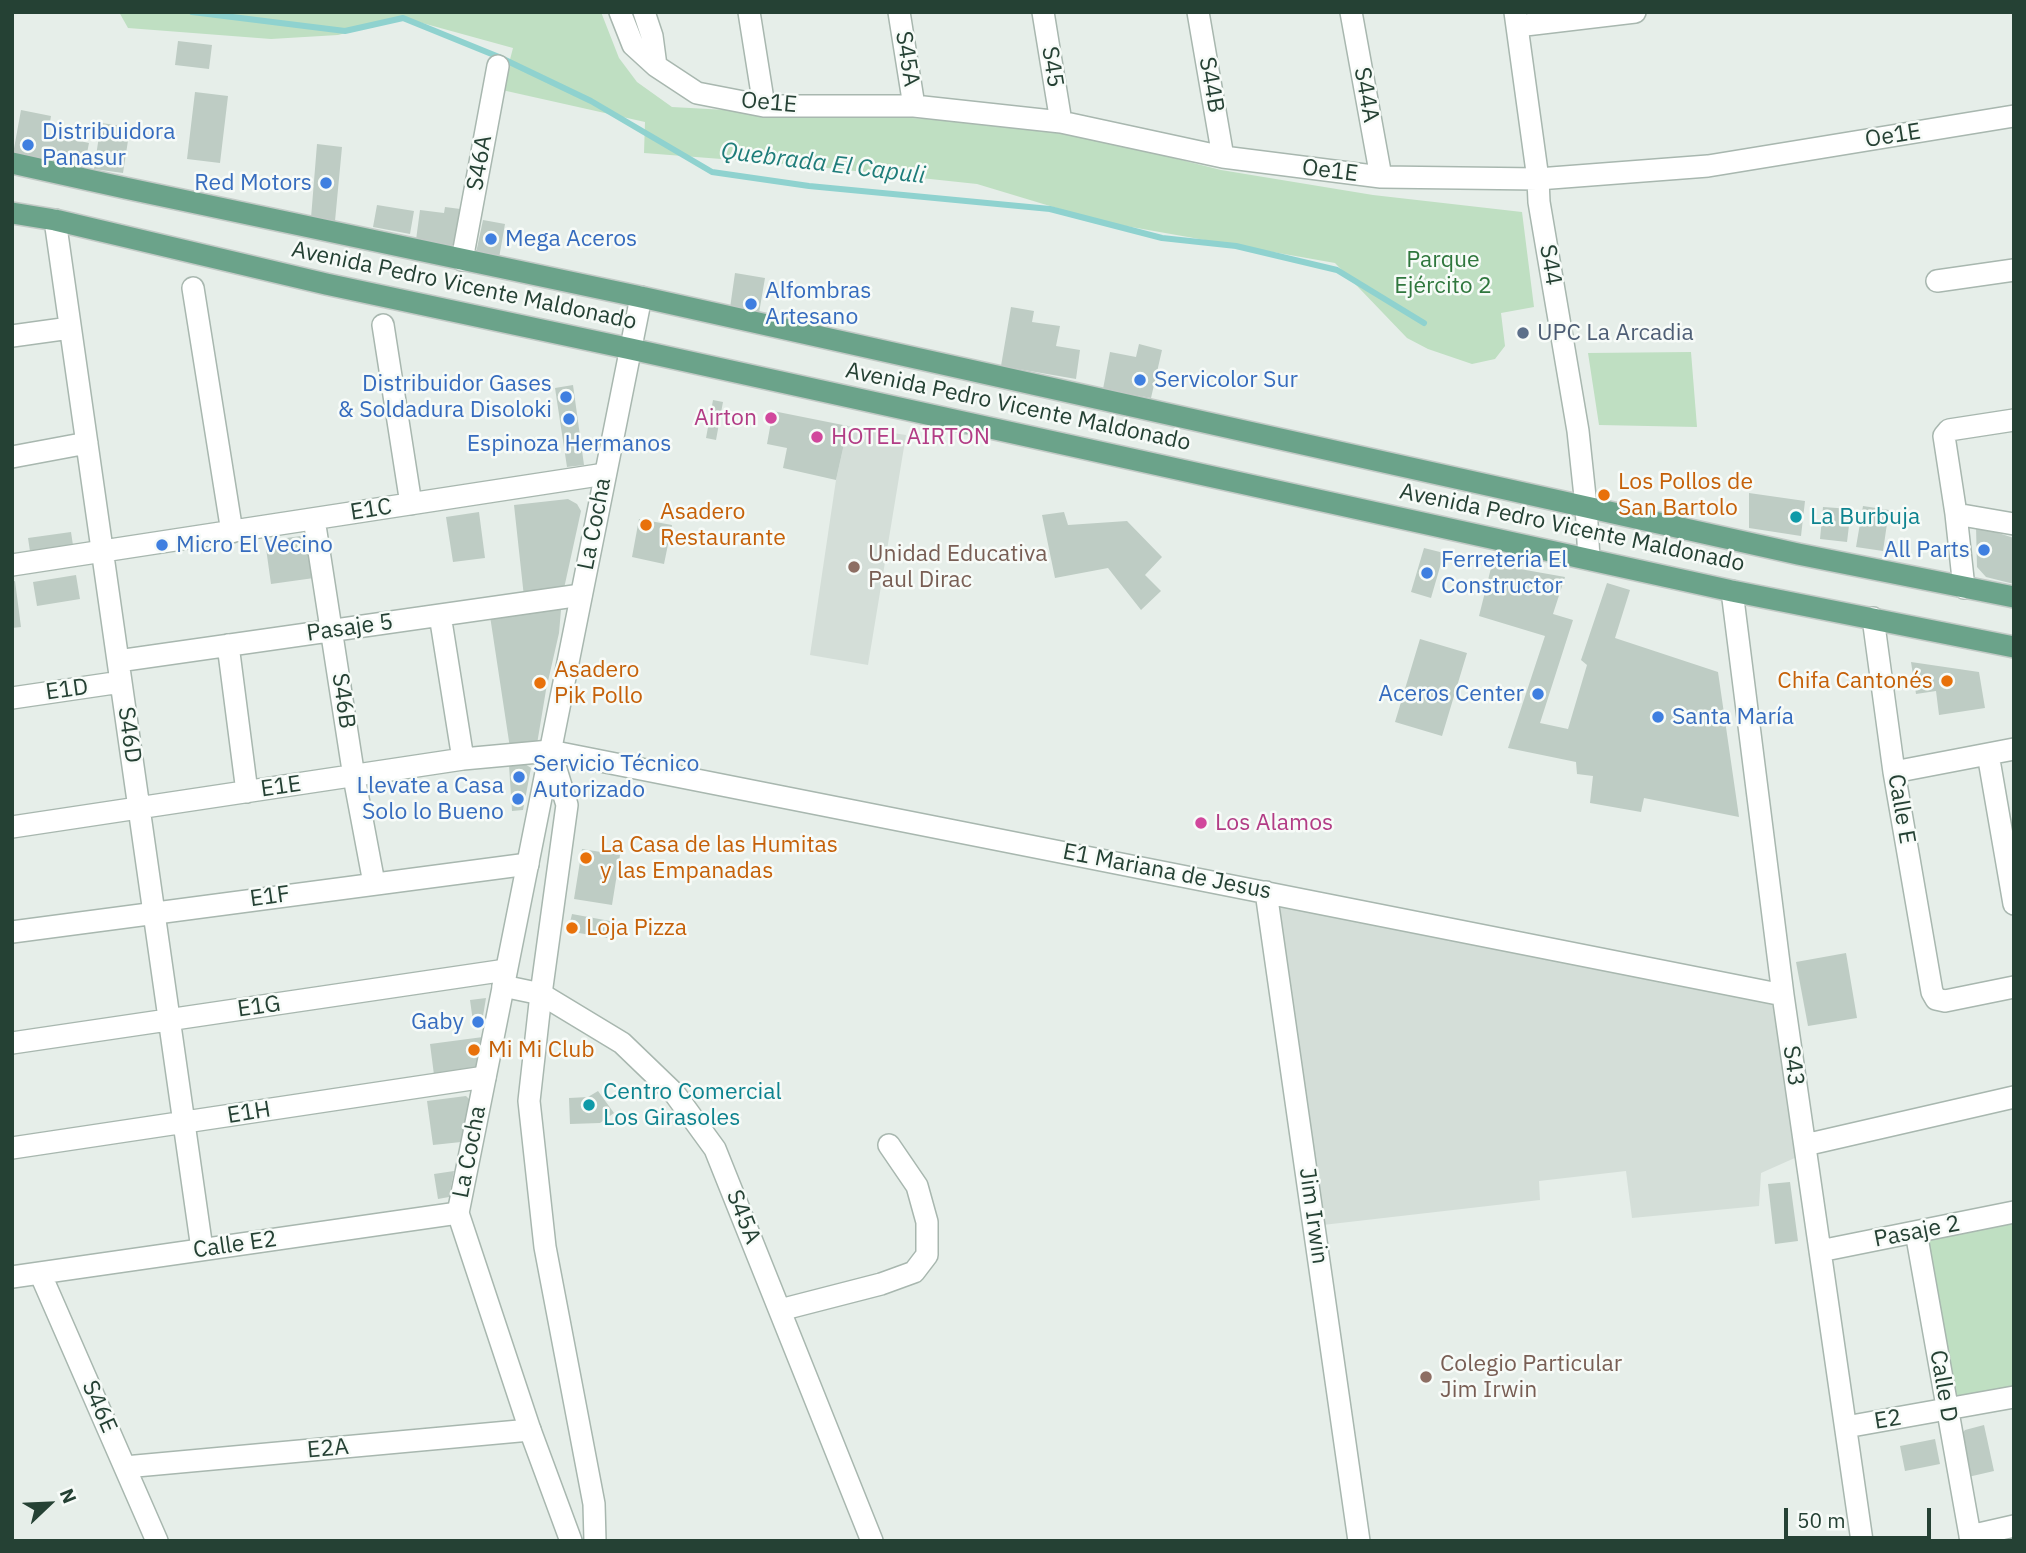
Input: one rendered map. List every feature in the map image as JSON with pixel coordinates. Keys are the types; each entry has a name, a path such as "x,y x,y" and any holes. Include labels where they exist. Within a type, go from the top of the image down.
{"main road":[{"name":"Avenida Pedro Vicente Maldonado","path":"12,163 641,297 1798,554 2014,597"},
{"name":"Avenida Pedro Vicente Maldonado","path":"12,213 55,220 316,282 1732,591 2014,647"}],"street":[{"name":"Oe1E","path":"620,12 633,45 656,66 697,93 764,106 914,106 1061,122 1223,157 1381,177 1538,179 1708,166 2014,117"},
{"path":"644,12 652,36 656,66"},
{"path":"749,12 764,106"},
{"name":"S45A","path":"899,12 914,106"},
{"name":"S45","path":"1043,12 1061,122"},
{"name":"S44B","path":"1198,12 1223,157"},
{"name":"S44A","path":"1351,12 1381,177"},
{"path":"1516,19 1635,12"},
{"name":"S44","path":"1516,19 1539,202 1578,430 1589,559"},
{"name":"S46A","path":"462,260 498,66"},
{"name":"S46D","path":"55,220 202,1250"},
{"path":"1937,281 2014,270"},
{"path":"193,288 232,531"},
{"name":"La Cocha","path":"571,1541 530,1430 458,1213 641,297"},
{"path":"383,325 411,504"},
{"path":"12,336 71,328"},
{"path":"1964,588 1944,436 1949,430 2014,420"},
{"path":"12,457 87,443"},
{"name":"E1C","path":"12,565 605,474"},
{"path":"1956,514 2014,524"},
{"name":"S46B","path":"314,519 354,776 374,883"},
{"name":"S43","path":"1732,591 1783,996 1862,1541"},
{"name":"Pasaje 5","path":"120,671 228,645 581,595"},
{"path":"440,615 463,759"},
{"name":"Calle E","path":"1873,618 1894,772 1933,992 1936,999 1945,1001 2014,987"},
{"path":"228,645 247,792"},
{"name":"E1D","path":"12,698 120,671"},
{"path":"1894,772 2014,749"},
{"name":"La Cocha","path":"550,751 567,805 529,1101 544,1247 594,1504 595,1541"},
{"name":"E1 Mariana de Jesus","path":"550,751 1783,996"},
{"name":"E1E","path":"12,827 463,759 550,751"},
{"path":"1988,754 2014,904"},
{"name":"E1F","path":"12,932 528,864"},
{"name":"Jim Irwin","path":"1266,892 1359,1541"},
{"name":"S45A","path":"505,978 541,994 622,1043 675,1094 715,1149 872,1541"},
{"name":"E1G","path":"12,1043 170,1020 505,978"},
{"name":"E1H","path":"12,1148 485,1077"},
{"path":"1805,1145 2014,1097"},
{"path":"780,1310 881,1284 914,1272 927,1255 927,1222 917,1186 890,1145"},
{"name":"Pasaje 2","path":"1820,1251 2014,1212"},
{"name":"Calle E2","path":"12,1278 458,1213"},
{"name":"Calle D","path":"1916,1232 1971,1538"},
{"name":"S46E","path":"40,1273 157,1541"},
{"name":"E2","path":"1846,1427 2014,1397"},
{"name":"E2A","path":"125,1467 530,1430"},
{"path":"1971,1538 2014,1526"}],"shaded area":[{"name":"Unidad Educativa Paul Dirac","path":"848,426 906,435 868,665 810,655 836,480"},
{"path":"1266,892 1783,995 1806,1153 1761,1173 1759,1206 1632,1218 1626,1171 1539,1181 1540,1200 1314,1226"}],"green space":[{"name":"Parque Ejército 2","path":"119,12 601,12 619,58 637,82 672,107 912,118 1058,129 1221,170 1373,195 1522,212 1534,307 1501,313 1505,346 1495,359 1472,364 1428,349 1407,338 1335,263 1103,222 977,184 799,165 644,153 645,122 502,90 513,48 404,18 338,35 271,39 128,28"},
{"path":"1691,352 1697,427 1599,425 1588,353"},
{"path":"2014,1217 2014,1391 1954,1403 1926,1230"}],"building":[{"path":"178,41 212,45 209,69 175,65"},
{"path":"195,92 228,96 220,163 187,159"},
{"path":"21,110 51,116 48,134 89,143 84,168 13,154"},
{"path":"101,123 123,126 129,134 123,173 94,169"},
{"name":"Red Motors","path":"317,144 342,147 335,221 311,218"},
{"path":"377,205 414,211 410,234 373,227"},
{"path":"445,207 468,210 463,247 416,240 420,210 444,213"},
{"name":"Mega Aceros","path":"483,220 505,224 499,258 476,253"},
{"path":"735,273 765,278 759,313 730,308"},
{"path":"1011,307 1034,311 1032,322 1060,326 1056,346 1080,350 1076,379 1001,366"},
{"path":"1139,344 1162,350 1151,398 1103,389 1110,352 1136,357"},
{"path":"573,385 584,465 567,467 555,388"},
{"path":"713,400 723,402 716,440 706,438"},
{"name":"HOTEL AIRTON","path":"773,411 848,426 836,480 783,468 787,448 767,444"},
{"path":"1749,493 1805,501 1801,536 1749,528"},
{"path":"568,499 577,504 581,511 563,593 524,597 514,505"},
{"path":"1863,506 1889,510 1883,551 1856,547"},
{"path":"1823,507 1851,509 1847,542 1820,539"},
{"path":"479,512 485,558 453,562 446,517"},
{"path":"1064,512 1068,525 1127,521 1162,557 1145,575 1161,591 1141,610 1108,568 1055,578 1042,515"},
{"path":"639,519 672,525 664,564 632,557"},
{"path":"1976,526 2014,538 2014,584 1986,577 1977,567"},
{"path":"71,532 74,552 31,558 28,538"},
{"path":"308,535 314,578 271,584 265,541"},
{"name":"Ferreteria El Constructor","path":"1424,548 1444,553 1431,598 1411,592"},
{"name":"Santa María","path":"1492,564 1565,577 1553,614 1573,620 1540,723 1568,729 1587,665 1581,660 1607,583 1630,590 1615,638 1718,672 1739,817 1644,798 1641,812 1590,803 1593,776 1577,774 1576,762 1508,748 1545,636 1479,616"},
{"path":"76,575 80,599 37,606 33,582"},
{"path":"15,581 21,627 12,628 12,582"},
{"path":"557,606 561,610 559,633 537,744 510,748 490,616"},
{"path":"1420,639 1467,653 1442,736 1395,722"},
{"name":"Chifa Cantonés","path":"1911,662 1979,672 1985,708 1939,715 1936,691 1916,694"},
{"path":"525,764 531,768 523,810 512,811 509,765"},
{"path":"582,849 620,855 612,905 574,899"},
{"path":"572,914 610,921 607,938 568,931"},
{"path":"1846,953 1857,1018 1808,1026 1796,962"},
{"path":"486,998 481,1028 474,1029 470,1000"},
{"path":"483,1037 477,1069 434,1075 430,1044"},
{"name":"Centro Comercial Los Girasoles","path":"598,1091 614,1113 600,1123 570,1124 569,1098 588,1097"},
{"path":"466,1096 470,1100 467,1125 461,1142 433,1145 427,1101"},
{"path":"454,1171 449,1197 438,1199 434,1174"},
{"path":"1790,1182 1798,1241 1775,1244 1768,1184"},
{"path":"1984,1425 1994,1471 1968,1477 1959,1437 1965,1430"},
{"path":"1935,1439 1940,1464 1905,1471 1900,1446"}],"waterway":[{"name":"Quebrada El Capuli","path":"192,12 345,31 403,18 499,57 591,101 712,172 809,186 1050,209 1162,238 1236,246 1337,270 1424,323"}],"place":[{"name":"Distribuidora Panasur","path":"28,145"},
{"name":"Red Motors","path":"326,183"},
{"name":"Mega Aceros","path":"491,239"},
{"name":"Alfombras Artesano","path":"751,304"},
{"name":"UPC La Arcadia","path":"1523,333"},
{"name":"Servicolor Sur","path":"1140,380"},
{"name":"Distribuidor Gases & Soldadura Disoloki","path":"566,397"},
{"name":"Airton","path":"771,418"},
{"name":"Espinoza Hermanos","path":"569,419"},
{"name":"HOTEL AIRTON","path":"817,437"},
{"name":"Los Pollos de San Bartolo","path":"1604,495"},
{"name":"La Burbuja","path":"1796,517"},
{"name":"Asadero Restaurante","path":"646,525"},
{"name":"Micro El Vecino","path":"162,545"},
{"name":"All Parts","path":"1984,550"},
{"name":"Unidad Educativa Paul Dirac","path":"854,567"},
{"name":"Ferreteria El Constructor","path":"1427,573"},
{"name":"Chifa Cantonés","path":"1947,681"},
{"name":"Asadero Pik Pollo","path":"540,683"},
{"name":"Aceros Center","path":"1538,694"},
{"name":"Santa María","path":"1658,717"},
{"name":"Servicio Técnico Autorizado","path":"519,777"},
{"name":"Llevate a Casa Solo lo Bueno","path":"518,799"},
{"name":"Los Alamos","path":"1201,823"},
{"name":"La Casa de las Humitas y las Empanadas","path":"586,858"},
{"name":"Loja Pizza","path":"572,928"},
{"name":"Gaby","path":"478,1022"},
{"name":"Mi Mi Club","path":"474,1050"},
{"name":"Centro Comercial Los Girasoles","path":"589,1105"},
{"name":"Colegio Particular Jim Irwin","path":"1426,1377"}]}
